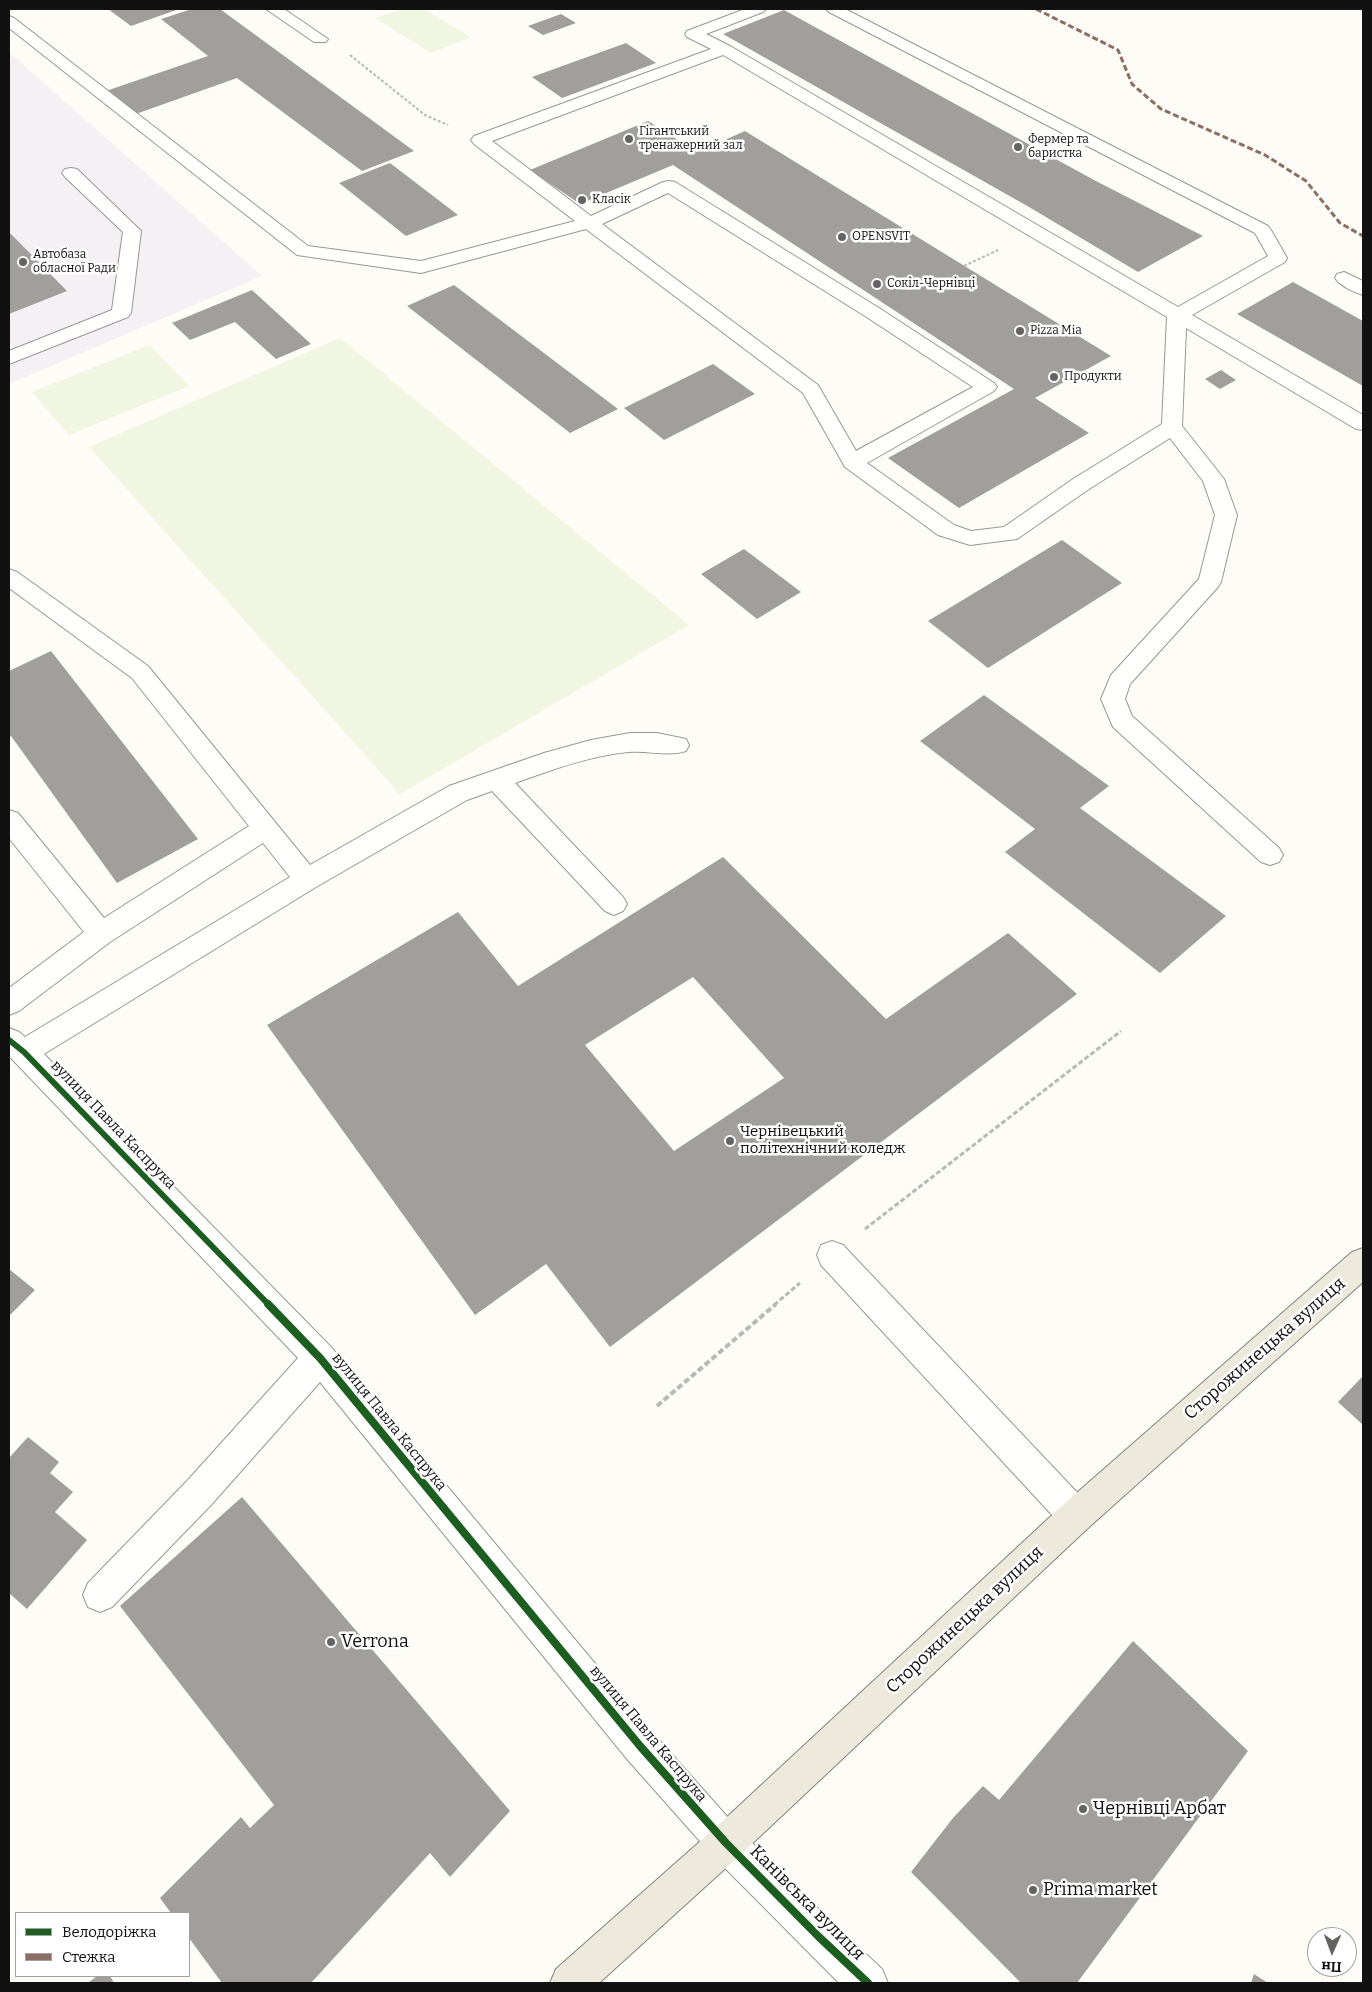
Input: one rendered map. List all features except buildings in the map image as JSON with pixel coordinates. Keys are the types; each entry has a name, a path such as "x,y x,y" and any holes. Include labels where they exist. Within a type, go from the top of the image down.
{"main road":[{"name":"Сторожинецька вулиця","path":"570,1983 726,1843 1076,1516 1363,1262"}],"street":[{"path":"274,9 320,39"},
{"path":"758,9 694,34 1363,424"},
{"path":"834,9 1262,230 1278,258 1177,316"},
{"path":"9,20 303,251 421,267 589,223 669,186 872,312 987,387 852,462"},
{"path":"480,140 724,50"},
{"path":"480,140 811,389 852,462 946,530 970,538 1009,534 1081,484 1172,427"},
{"path":"9,358 121,313 132,231 71,173"},
{"path":"1344,278 1363,288"},
{"path":"1177,316 1172,427 1213,479 1226,515 1210,582 1118,681 1113,699 1122,721 1270,854"},
{"path":"9,577 140,672 307,880"},
{"path":"16,1046 458,794 568,755 617,744 650,742 677,745"},
{"path":"497,780 614,904"},
{"path":"9,820 101,934"},
{"path":"9,1003 101,934 266,828"},
{"name":"вулиця Павла Каспрука","path":"16,1046 320,1358 640,1746 726,1843"},
{"path":"832,1255 1076,1516"},
{"path":"100,1595 199,1493 320,1358"},
{"name":"Канівська вулиця","path":"726,1843 819,1937 868,1983"}],"path":[{"path":"320,39 353,57 425,114 480,140"},
{"path":"657,1406 832,1255 1121,1030"}],"shaded area":[{"path":"9,52 262,276 9,384"}],"green space":[{"path":"404,9 423,9 471,37 431,53 375,18"},
{"path":"340,338 689,625 400,794 89,447"},
{"path":"150,345 189,386 69,435 32,392"}],"marked path":[{"path":"1036,9 1118,50 1132,84 1161,109 1265,155 1306,181 1340,223 1363,236"}],"cycle path":[{"path":"9,1040 24,1052 320,1358 640,1746 726,1843 819,1937 868,1983"}],"place":[{"name":"Гігантський тренажерний зал","path":"629,139"},
{"name":"Фермер та баристка","path":"1018,147"},
{"name":"Класік","path":"582,200"},
{"name":"OPENSVIT","path":"842,237"},
{"name":"Автобаза обласної Ради","path":"23,262"},
{"name":"Сокіл-Чернівці","path":"877,284"},
{"name":"Pizza Mia","path":"1020,331"},
{"name":"Продукти","path":"1054,377"},
{"name":"Чернівецький політехнічний коледж","path":"730,1141"},
{"name":"Verrona","path":"331,1642"},
{"name":"Чернівці Арбат","path":"1083,1809"},
{"name":"Prima market","path":"1033,1890"}]}
